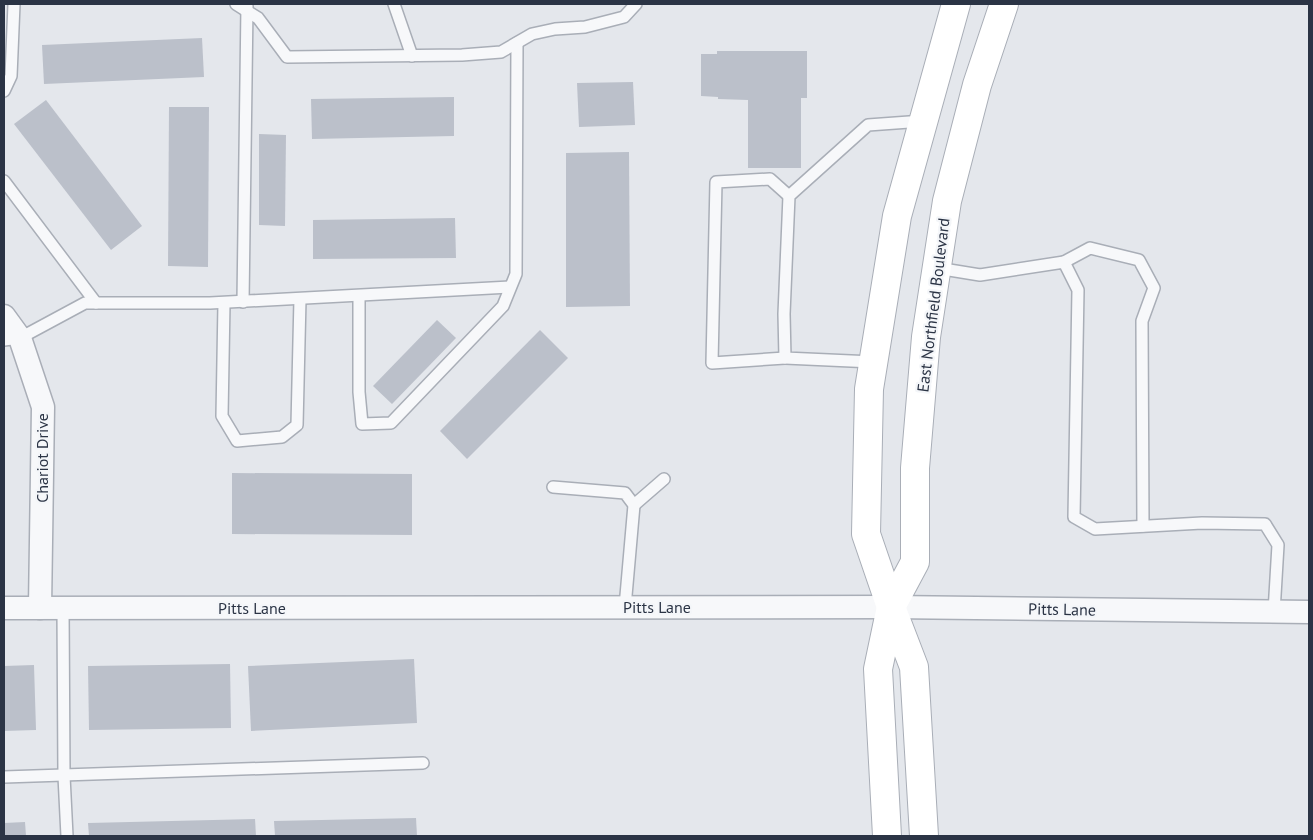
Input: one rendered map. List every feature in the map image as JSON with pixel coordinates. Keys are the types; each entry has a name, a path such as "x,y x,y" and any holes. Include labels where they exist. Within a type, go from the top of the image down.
{"main road":[{"path":"924,836 914,667 866,534 869,389 897,216 956,4"},
{"name":"East Northfield Boulevard","path":"887,836 878,669 891,607 916,562 915,468 926,337 947,201 977,85 1004,4"}],"street":[{"name":"Chariot Drive","path":"4,316 12,339 43,407 40,608"},
{"name":"Pitts Lane","path":"4,608 891,607 1309,612"}],"lane":[{"path":"4,92 11,76 14,4"},
{"path":"236,4 247,8 258,18 287,57 462,55 502,52 532,34 555,29 584,27 624,17 636,4"},
{"path":"394,4 412,56"},
{"path":"243,302 247,8"},
{"path":"359,296 359,392 362,424 391,423 503,306 516,274 517,43"},
{"path":"786,358 784,314 789,196 868,125 924,121"},
{"path":"789,196 770,179 716,182 712,363 786,358 873,362"},
{"path":"4,181 96,303"},
{"path":"937,268 980,275 1064,262 1090,248 1139,260 1154,288 1142,321 1143,526"},
{"path":"1064,262 1078,290 1074,517 1095,529 1202,523 1265,524 1278,545 1274,612"},
{"path":"12,339 85,303 224,303 510,287"},
{"path":"224,303 222,416 236,441 282,438 297,425 300,299"},
{"path":"634,505 664,479"},
{"path":"553,487 625,493 634,505 626,607"},
{"path":"63,608 64,776 67,836"},
{"path":"4,777 423,762"}],"building":[{"path":"202,38 204,77 44,84 42,45"},
{"path":"717,51 807,51 807,98 801,98 801,168 748,168 748,100 718,99 718,97 701,96 701,54 717,54"},
{"path":"633,82 635,125 579,127 577,83"},
{"path":"454,97 454,136 312,139 311,99"},
{"path":"46,100 142,226 111,250 14,124"},
{"path":"169,107 209,107 208,267 168,266"},
{"path":"259,134 286,135 285,226 259,225"},
{"path":"629,152 630,306 566,307 566,153"},
{"path":"455,218 456,258 313,259 313,220"},
{"path":"437,320 456,338 392,404 373,386"},
{"path":"540,330 568,358 467,459 440,431"},
{"path":"232,473 412,474 412,535 232,534"},
{"path":"414,659 417,723 251,731 248,666"},
{"path":"230,664 231,728 89,730 88,666"},
{"path":"34,665 36,730 4,731 4,666"},
{"path":"416,818 417,836 275,836 274,821"},
{"path":"255,819 256,836 89,836 88,823"},
{"path":"25,822 26,836 4,836 4,823"}]}
